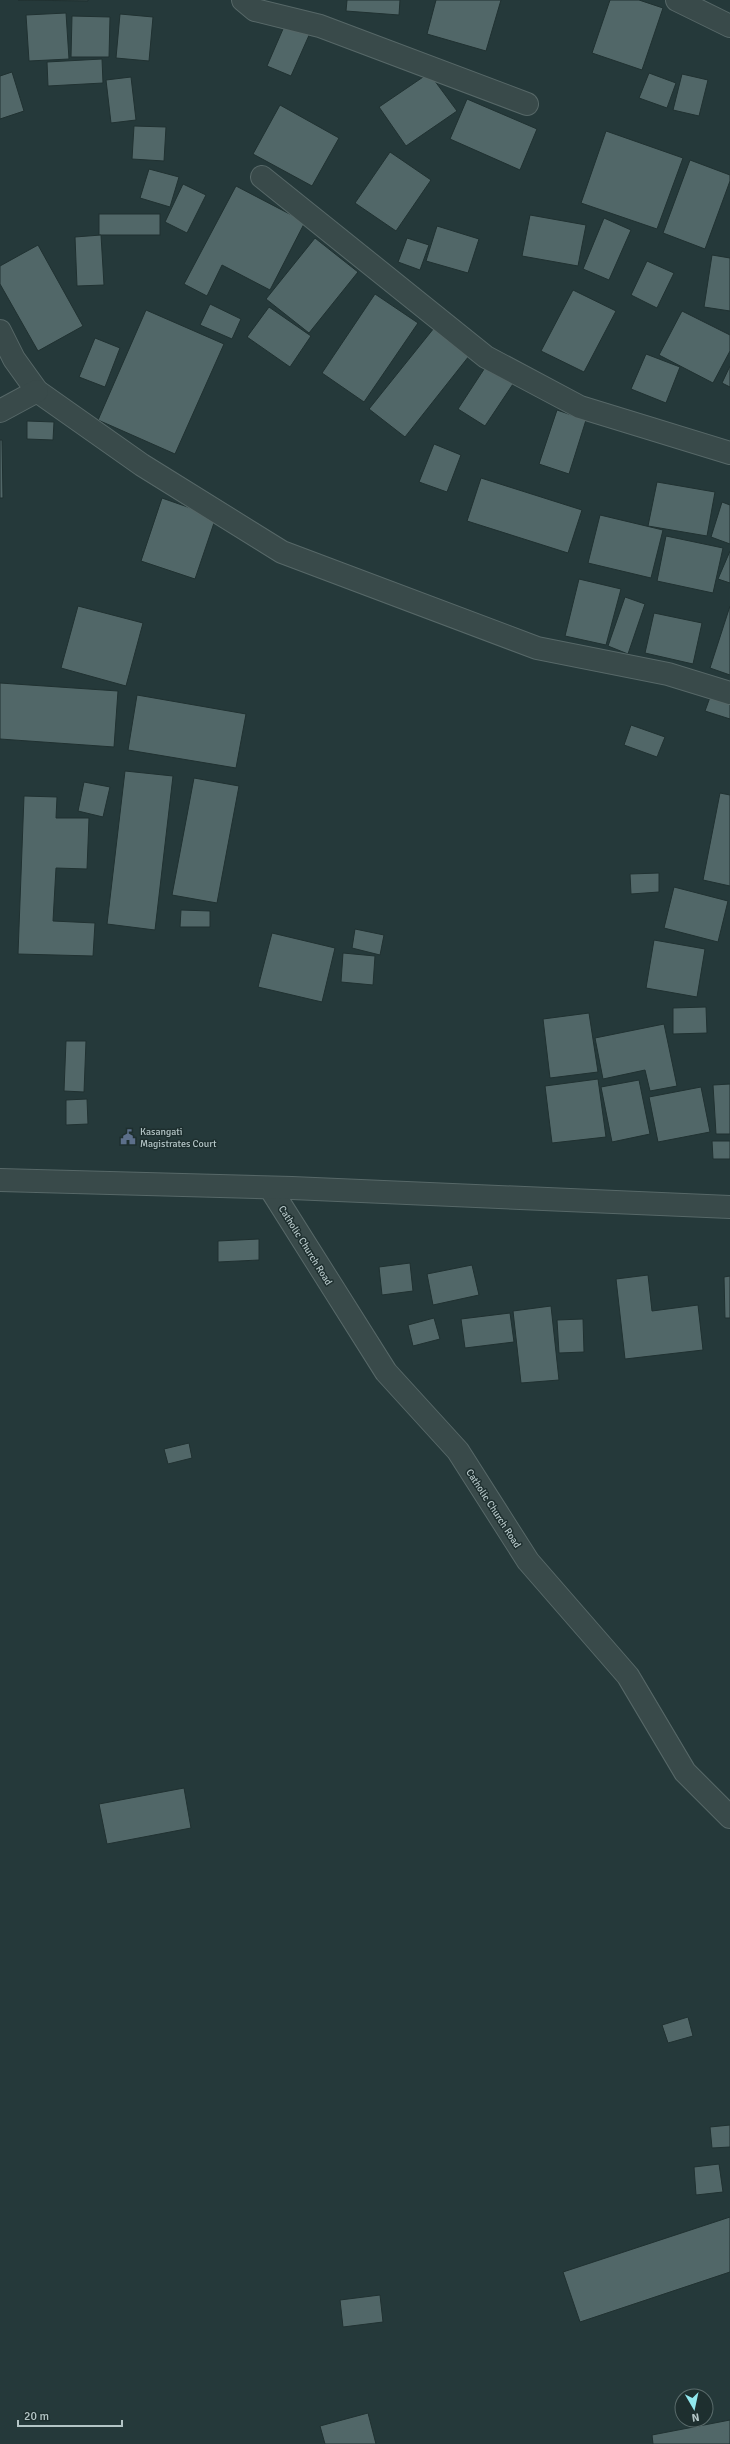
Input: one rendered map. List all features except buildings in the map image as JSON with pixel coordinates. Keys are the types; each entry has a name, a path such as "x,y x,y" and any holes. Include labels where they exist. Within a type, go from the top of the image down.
{"street":[{"path":"243,0 255,10 320,26 392,51 527,104"},
{"path":"677,0 730,26"},
{"path":"262,177 486,357 580,407 730,453"},
{"path":"0,331 14,359 37,391 142,465 282,552 537,648 668,674 730,693"},
{"path":"0,411 37,391"},
{"path":"0,1180 270,1188 730,1207"},
{"name":"Catholic Church Road","path":"270,1188 386,1372 458,1451 528,1561 628,1676 685,1772 730,1818"}],"place":[{"name":"Kasangati Magistrates Court","path":"128,1137"}]}
